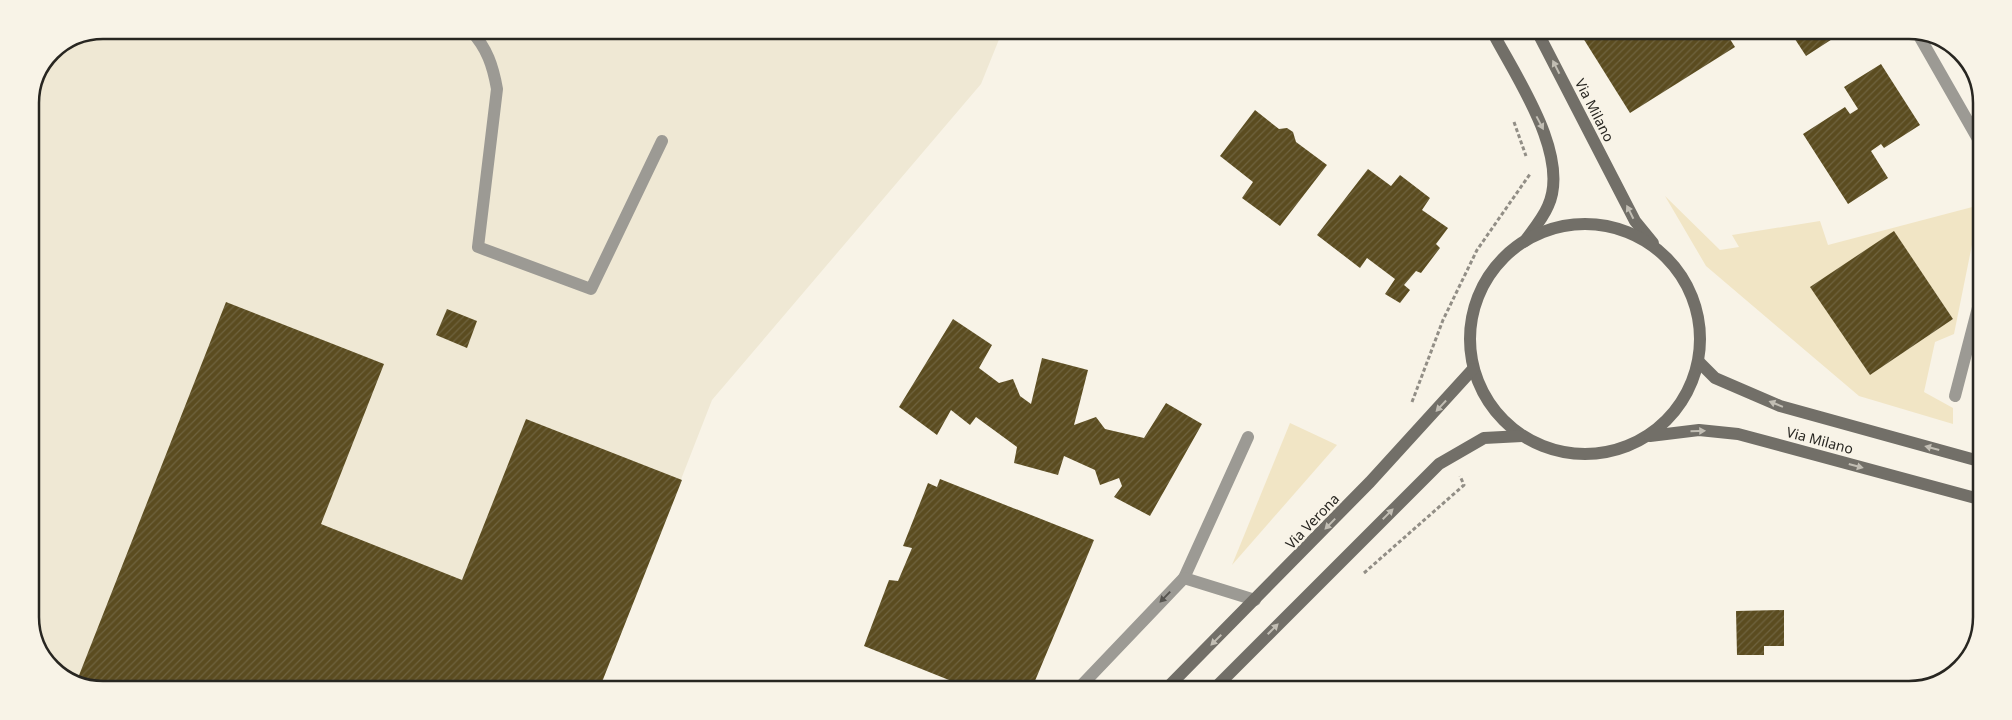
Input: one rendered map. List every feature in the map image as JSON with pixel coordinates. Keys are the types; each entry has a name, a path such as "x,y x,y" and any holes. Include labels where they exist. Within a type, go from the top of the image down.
{"main road":[{"path":"1496,39 1546,133 1555,173 1549,204 1525,241 1497,265 1478,296 1470,332 1473,369 1492,407 1522,436 1552,450 1586,455 1619,450 1650,436 1682,403 1699,362 1701,330 1694,301 1680,273 1659,250 1628,232 1593,224 1558,227 1525,241"},
{"name":"Via Milano","path":"1541,39 1635,221 1659,250"},
{"name":"Via Milano","path":"1699,362 1715,378 1780,406 1973,459"},
{"name":"Via Verona","path":"1174,681 1370,482 1473,369"},
{"name":"Via Milano","path":"1650,436 1699,430 1738,434 1973,497"},
{"path":"1221,681 1439,464 1484,438 1522,436"}],"lane":[{"path":"478,39 493,65 497,89 478,247 591,289 662,141"},
{"path":"1921,40 1973,130"},
{"path":"1955,396 1973,324"},
{"path":"1086,681 1184,578 1248,436"},
{"path":"1184,578 1255,600"}],"path":[{"path":"1512,116 1528,162"},
{"path":"1412,403 1443,320 1477,250 1532,172"}],"shaded area":[{"path":"103,39 999,39 981,84 712,400 602,681 95,681 71,673 47,649 42,638 39,621 39,103 40,90 44,78 50,67 67,50 90,40"},
{"path":"1665,196 1720,250 1739,247 1732,235 1820,221 1828,245 1973,207 1973,240 1954,334 1935,342 1924,392 1953,408 1953,424 1859,396 1706,266","holes":["1894,232 1953,319 1870,375 1811,287"]},
{"path":"1290,423 1337,445 1232,565"}],"building":[{"path":"1584,39 1730,39 1735,47 1630,113"},
{"path":"1795,39 1832,39 1806,56"},
{"path":"1881,64 1920,125 1884,148 1881,144 1871,151 1888,178 1848,204 1803,134 1845,107 1850,114 1858,109 1844,87"},
{"path":"1255,110 1279,129 1287,128 1293,132 1296,142 1327,165 1280,226 1242,198 1253,182 1220,156"},
{"path":"1368,169 1391,186 1400,175 1430,198 1422,210 1448,228 1436,244 1440,248 1421,273 1416,271 1404,285 1410,290 1400,303 1385,294 1395,279 1367,258 1360,268 1317,235"},
{"path":"1894,231 1953,319 1870,375 1810,287"},
{"path":"226,302 384,364 321,524 462,580 526,419 682,480 602,681 95,681 79,676"},
{"path":"447,309 477,321 467,348 436,335"},
{"path":"953,319 992,345 979,368 999,383 1013,379 1020,396 1031,404 1042,358 1088,370 1074,425 1096,417 1105,429 1144,438 1166,403 1202,424 1150,516 1114,497 1122,486 1119,478 1100,485 1095,470 1064,456 1058,475 1014,463 1017,447 976,417 970,425 951,410 937,435 899,407"},
{"path":"940,479 1094,540 1035,681 952,681 864,646 889,580 898,581 912,548 903,546 928,483 937,487"},
{"path":"1784,610 1784,646 1764,646 1764,655 1737,655 1736,611"}]}
